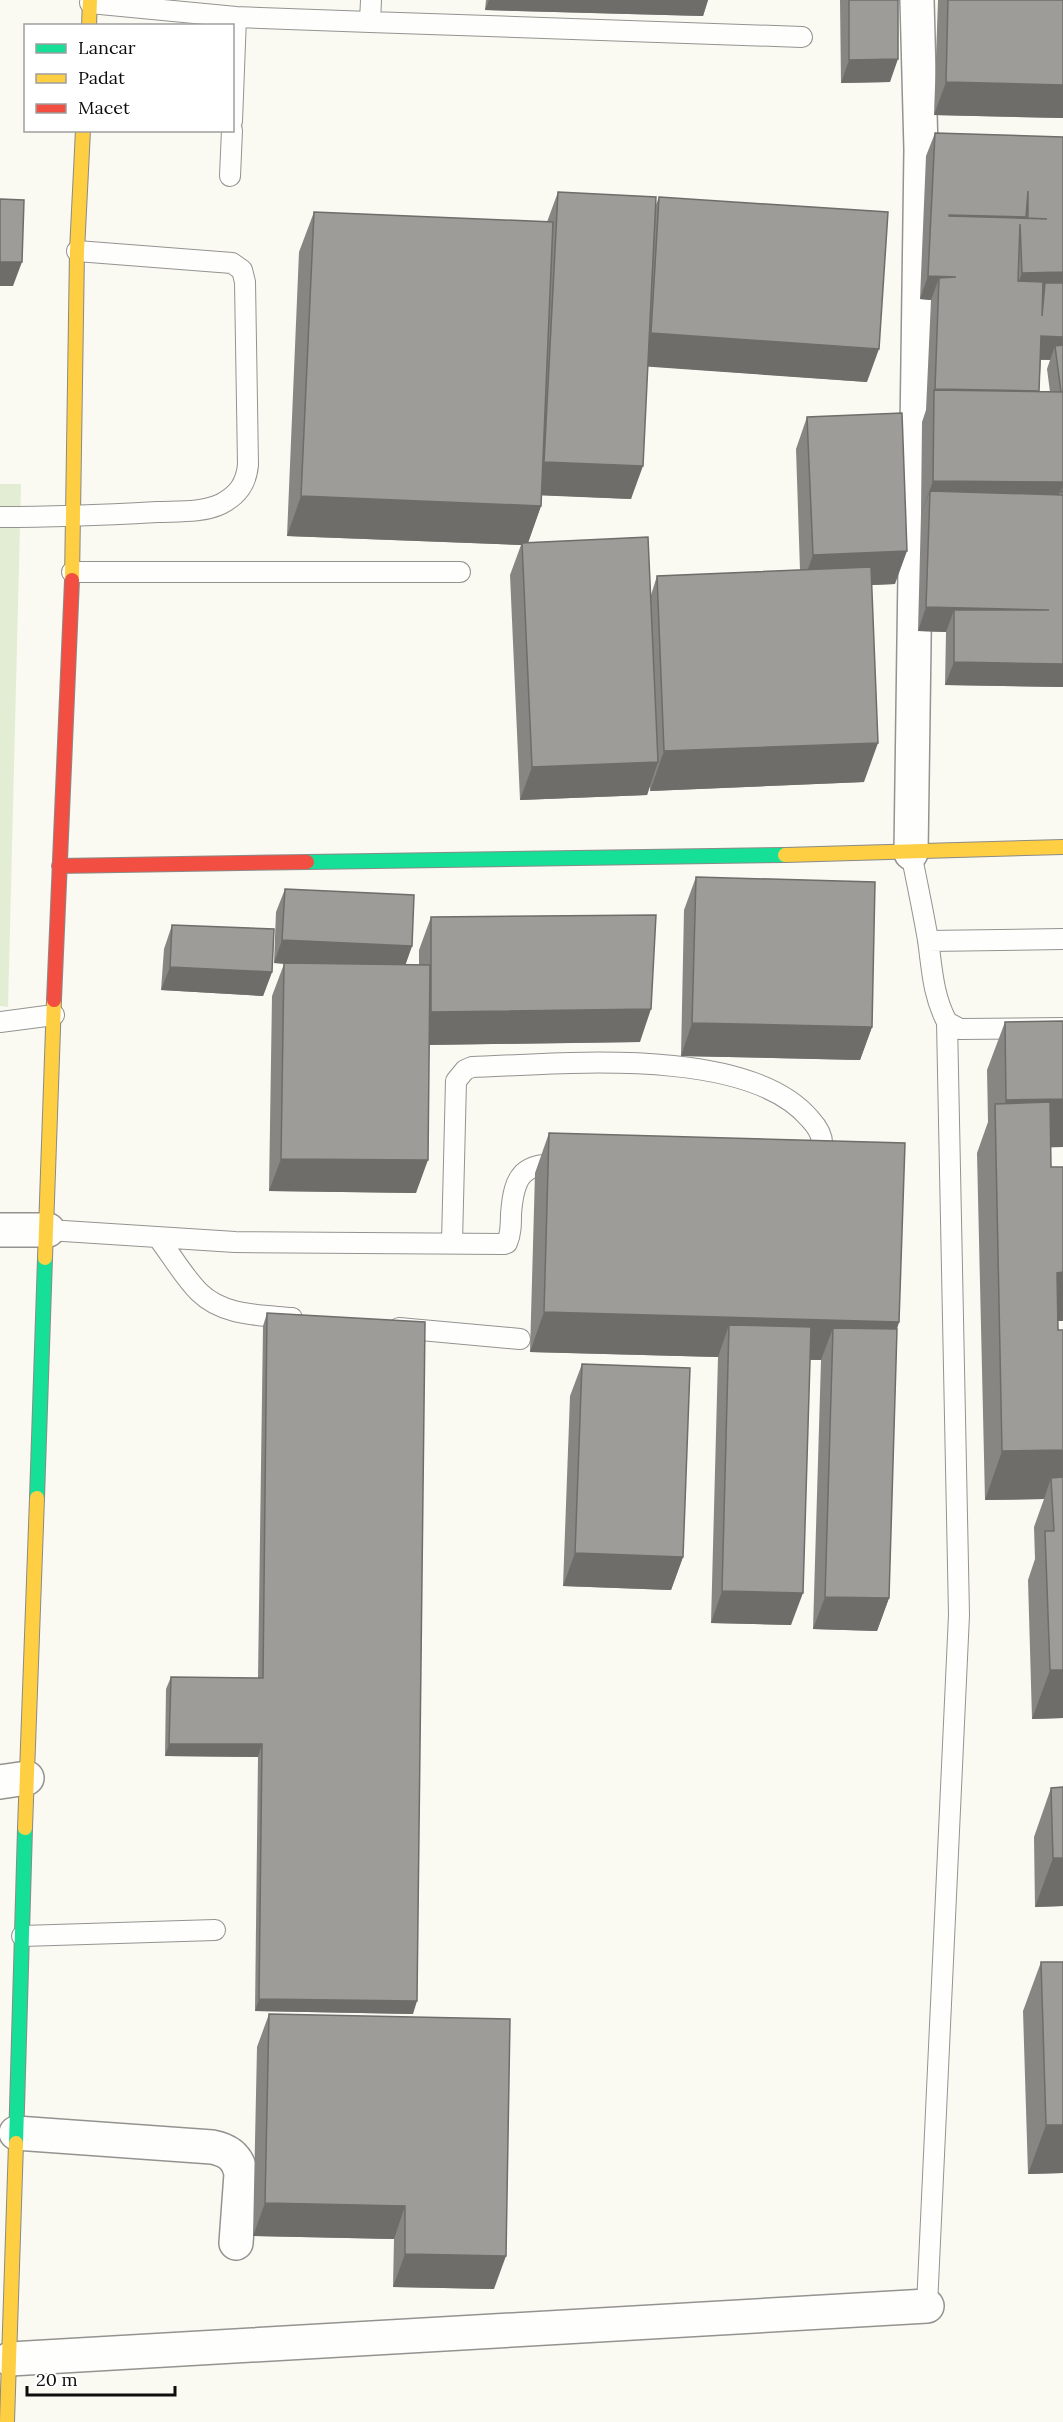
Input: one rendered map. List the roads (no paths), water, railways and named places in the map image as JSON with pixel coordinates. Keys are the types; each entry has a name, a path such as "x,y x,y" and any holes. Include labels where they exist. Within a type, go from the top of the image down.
{"main road":[{"path":"88,24 90,2"},
{"path":"7,2422 22,1936 13,1780 48,1230 59,866 72,572 71,517 77,251 83,132"},
{"path":"59,866 911,853 1063,847"}],"street":[{"path":"911,853 933,151 917,0"},
{"path":"0,1230 48,1230"},
{"path":"16,2133 212,2147 230,2152 239,2165 241,2174 236,2243"},
{"path":"10,2359 927,2306"}],"lane":[{"path":"370,22 371,0"},
{"path":"90,2 236,17 802,37"},
{"path":"234,69 236,17"},
{"path":"230,176 232,132"},
{"path":"0,518 71,517 193,510 218,505 237,493 245,483 248,465 245,282 242,270 232,263 77,251"},
{"path":"72,572 460,572"},
{"path":"911,853 928,941 932,977 937,998 947,1022 959,1615 927,2306"},
{"path":"928,941 1063,939"},
{"path":"0,1022 54,1015"},
{"path":"947,1022 960,1029 1063,1028"},
{"path":"452,1242 456,1081 465,1070 472,1067 618,1063 665,1066 735,1077 772,1089 804,1111 819,1129 823,1146 814,1166 805,1170 796,1169"},
{"path":"48,1230 159,1239 235,1242 507,1243 510,1234 514,1188 519,1177 533,1166 577,1165"},
{"path":"159,1239 198,1291 209,1301 242,1313 312,1320"},
{"path":"381,1326 520,1339"},
{"path":"22,1936 215,1930"}]}
